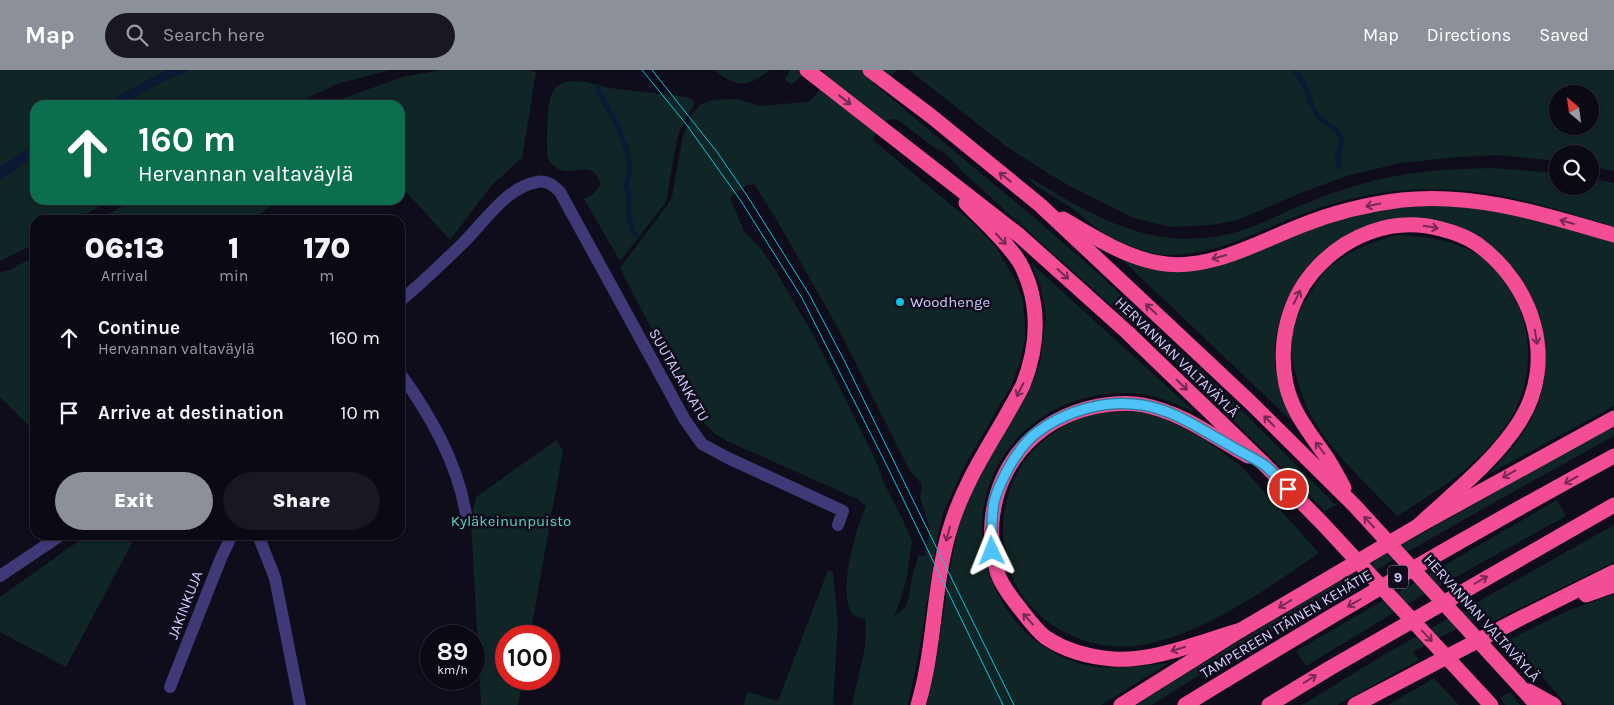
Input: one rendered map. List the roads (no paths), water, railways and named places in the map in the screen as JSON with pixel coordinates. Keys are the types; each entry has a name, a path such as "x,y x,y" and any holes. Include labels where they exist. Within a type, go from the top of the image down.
{"highway":[{"name":"HERVANNAN VALTAVÄYLÄ","path":"807,70 1020,236 1127,332 1266,466 1322,523 1489,704"},
{"name":"HERVANNAN VALTAVÄYLÄ","path":"870,70 931,116 1040,206 1250,402 1354,505 1537,705"},
{"path":"918,705 926,670 937,592 948,533 965,486 1023,385 1030,368 1036,331 1032,296 1020,261 994,231 931,166"},
{"path":"1040,206 1132,256 1173,265 1207,261 1332,215 1356,208 1403,200 1456,199 1487,202 1519,208 1614,235"},
{"path":"1354,505 1326,456 1300,421 1292,404 1286,386 1284,369 1285,331 1290,314 1306,280 1333,252 1362,235 1385,227 1407,224 1432,226 1452,231 1476,243 1499,264 1516,286 1529,310 1536,332 1538,364 1534,388 1520,420 1494,456 1418,526"},
{"path":"1241,630 1169,652 1142,658 1114,659 1090,656 1070,650 1045,637 1010,597 997,573 992,551 991,527 994,501 1018,451 1034,435 1061,417 1088,408 1114,404 1142,405 1166,412 1196,425 1218,440 1266,466"},
{"path":"1121,705 1241,630 1418,526 1614,418"},
{"name":"TAMPEREEN ITÄINEN KEHÄTIE","path":"1185,705 1304,632 1455,544 1614,456"},
{"path":"1269,705 1614,505"},
{"path":"1356,705 1521,618 1614,572"},
{"path":"1521,618 1614,586"},
{"path":"1375,705 1415,673"},
{"path":"1521,686 1554,705"}],"street":[{"name":"SUUTALANKATU","path":"405,296 461,246 501,202 524,186 539,181 551,183 560,192 689,426 702,444 843,512 838,525"},
{"path":"405,380 448,454 462,494 466,515"},
{"path":"0,576 54,540"},
{"name":"JAKINKUJA","path":"170,687 230,540"},
{"path":"260,540 275,578 300,705"}],"water":[{"path":"167,70 189,70 158,84 130,100 111,100"},
{"path":"30,146 30,159 0,180 0,167"}],"waterway":[{"path":"1293,70 1302,80 1319,117 1334,128 1341,138 1338,157 1339,167"},
{"path":"598,88 616,122 627,150 630,170 626,185 629,196 629,218 635,235"}],"tram line":[{"path":"642,70 686,124 741,201 802,298 887,466 1003,705"},
{"path":"652,70 717,152 748,197 809,294 844,360 1014,705"}],"place":[{"name":"Woodhenge","path":"900,302"}],"park label":[{"name":"Kyläkeinunpuisto","path":"511,521"}]}
